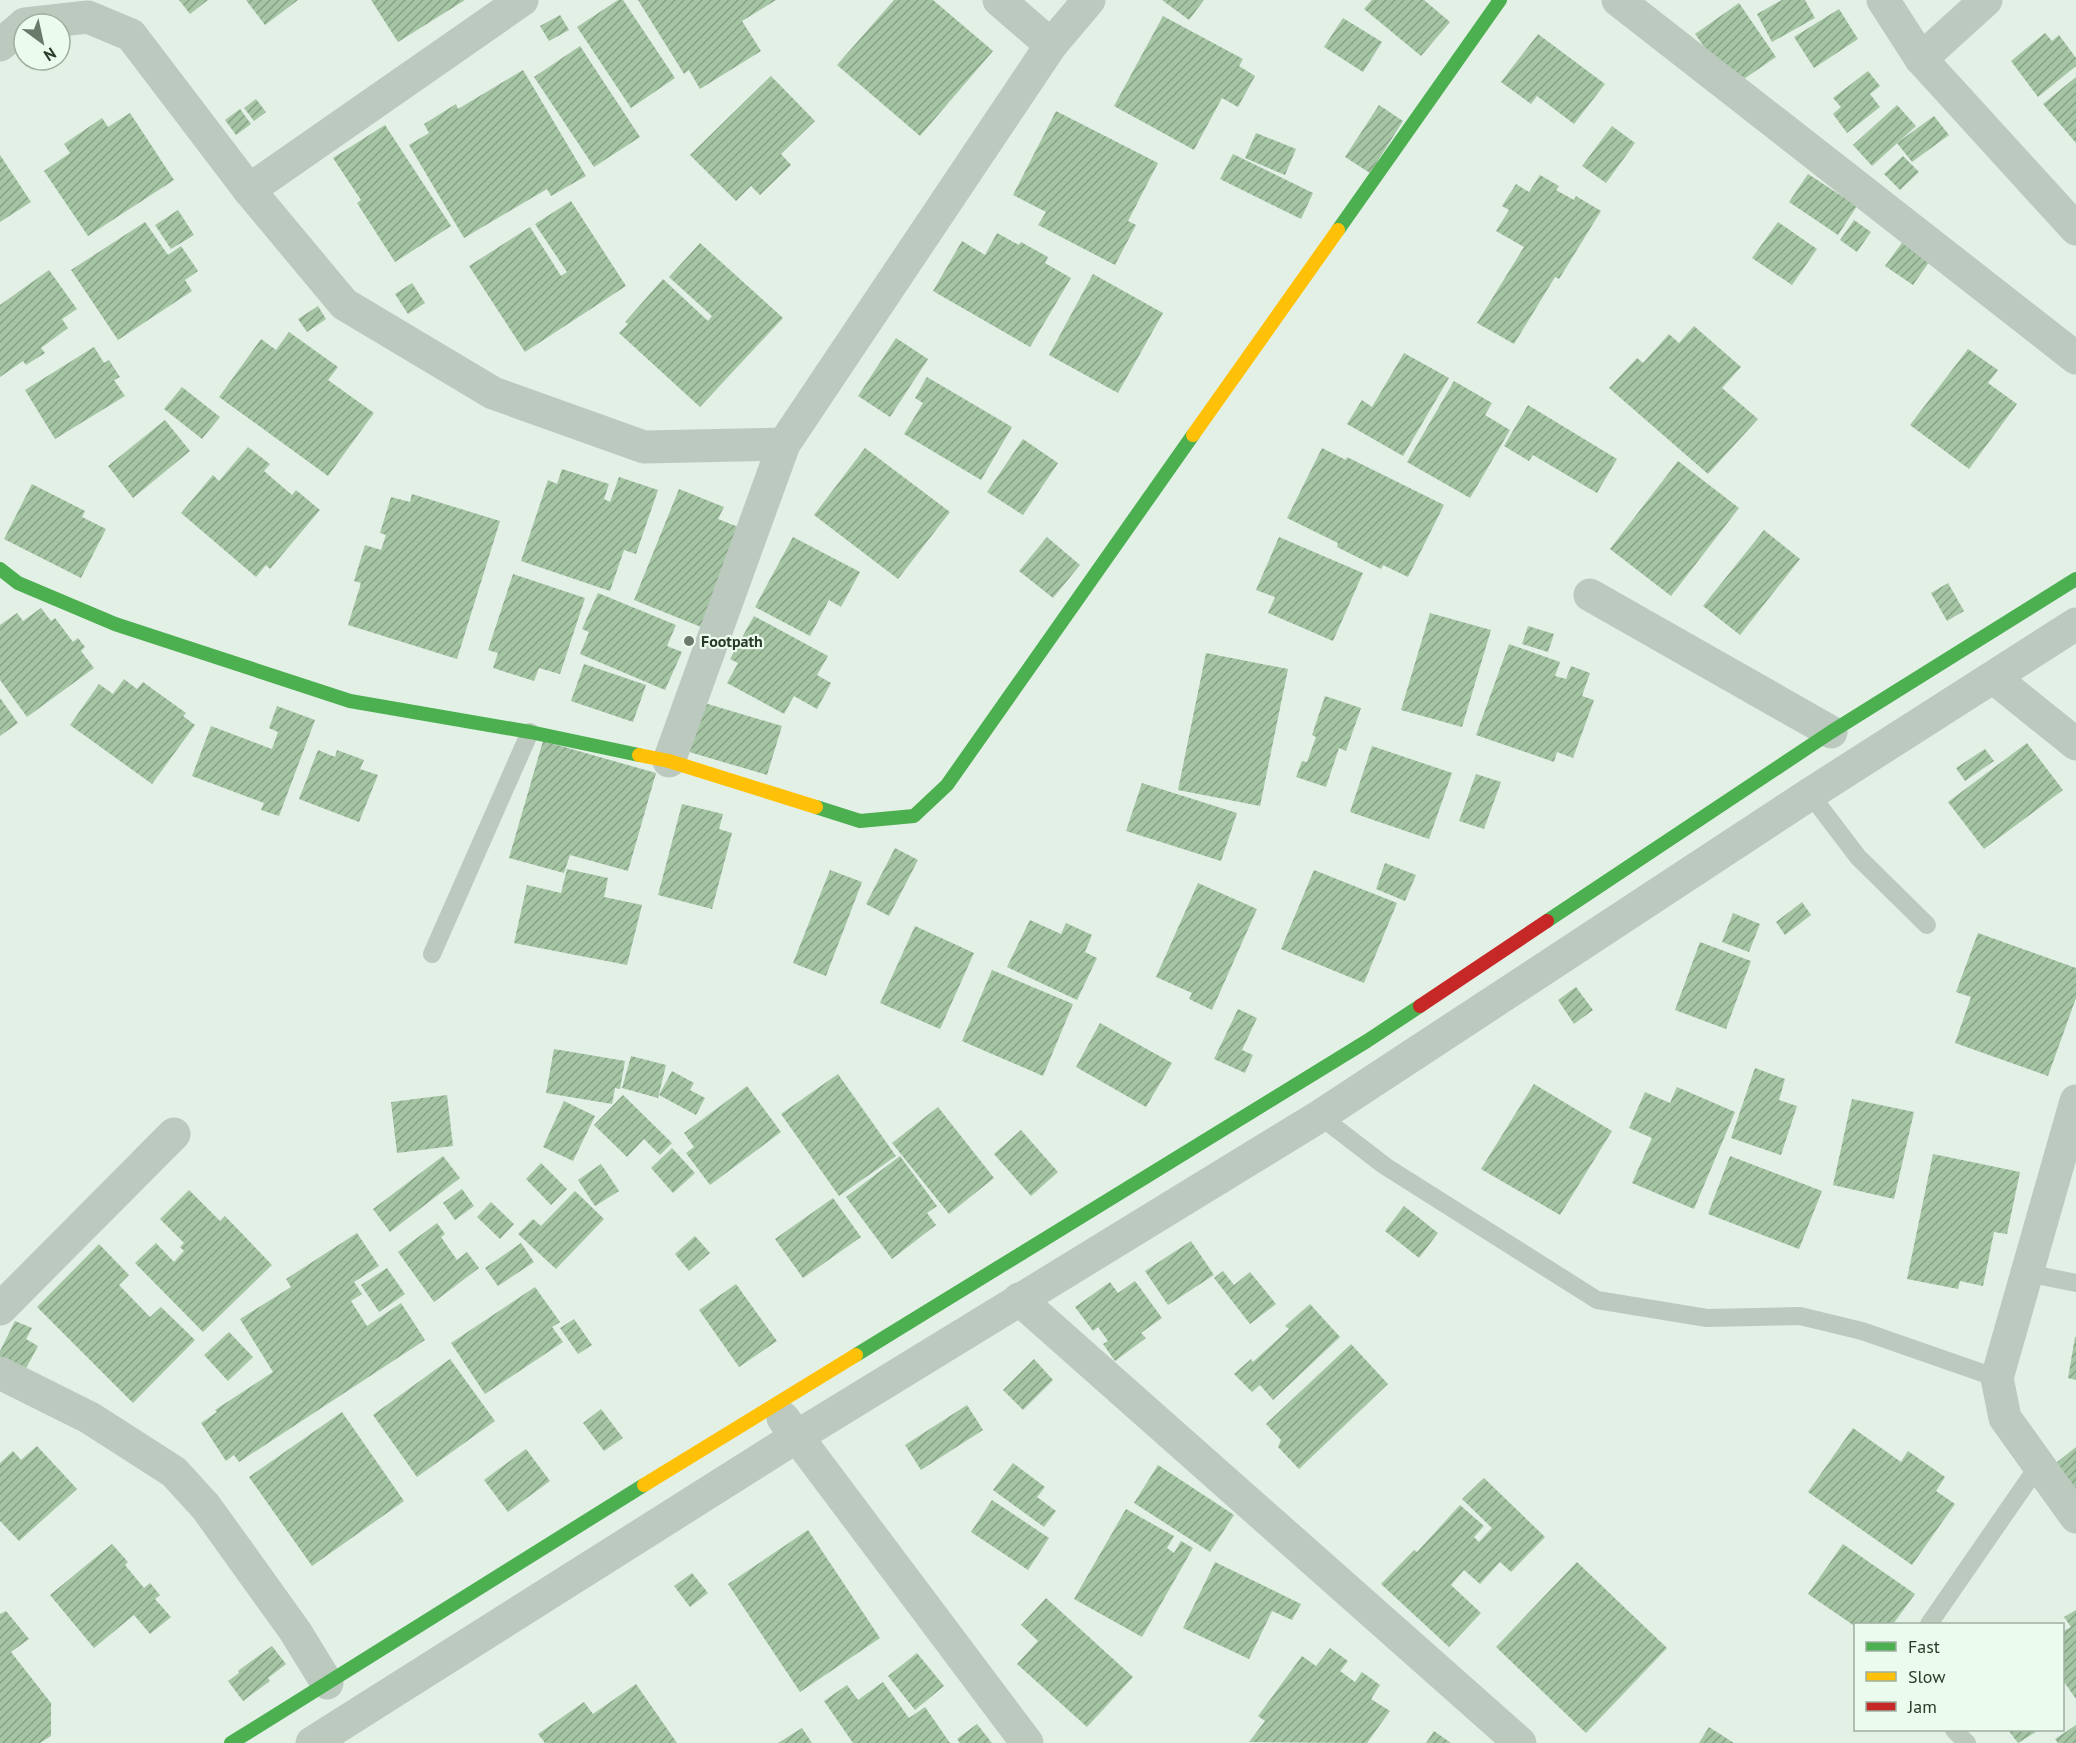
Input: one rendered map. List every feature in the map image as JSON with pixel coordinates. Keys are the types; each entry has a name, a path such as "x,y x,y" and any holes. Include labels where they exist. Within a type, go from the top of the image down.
{"street":[{"path":"249,190 522,0"},
{"path":"999,0 1051,45"},
{"path":"669,761 784,444 1051,45 1089,0"},
{"path":"0,569 18,583 115,624 350,701 530,732 669,761 860,821 914,816 947,785 1500,0"},
{"path":"1618,0 2076,358"},
{"path":"1883,0 1921,59 2076,228"},
{"path":"1921,59 1986,0"},
{"path":"72,19 88,17 131,35 249,190 344,304 493,393 644,447 784,444"},
{"path":"0,45 12,35"},
{"path":"231,1743 774,1404 1367,1041 1831,732 2076,579"},
{"path":"1590,595 1831,732"},
{"path":"312,1743 796,1437 1320,1116 1810,794 2076,624"},
{"path":"1994,678 2076,744"},
{"path":"2076,1101 1997,1378 2005,1418 2076,1517"},
{"path":"0,1309 174,1134"},
{"path":"1019,1299 1520,1743"},
{"path":"0,1373 90,1418 174,1472 206,1507 295,1631 327,1683"},
{"path":"774,1404 796,1437 1027,1743"}],"lane":[{"path":"432,954 530,732"},
{"path":"1810,794 1858,857 1927,925"},
{"path":"1320,1116 1385,1166 1597,1300 1707,1318 1800,1316 1863,1331 1997,1378"},
{"path":"2027,1273 2076,1283"},
{"path":"1930,1623 2038,1466"},
{"path":"1955,1731 1967,1743"}],"building":[{"path":"179,0 208,0 190,14"},
{"path":"246,0 298,0 265,25"},
{"path":"371,0 465,0 398,42"},
{"path":"618,0 623,0 675,78 631,108 577,27"},
{"path":"638,0 776,0 742,21 761,51 700,89 689,70 684,74"},
{"path":"894,0 933,0 993,51 920,136 837,65"},
{"path":"1162,0 1204,0 1189,20"},
{"path":"1372,0 1424,0 1450,22 1421,56 1364,9"},
{"path":"1782,0 1805,0 1815,18 1772,42 1757,14"},
{"path":"1739,3 1776,57 1738,83 1722,72 1695,34"},
{"path":"1839,9 1858,39 1814,68 1794,37"},
{"path":"560,15 569,30 549,41 540,26"},
{"path":"1163,16 1243,59 1239,66 1255,76 1238,107 1222,98 1194,150 1114,106"},
{"path":"1343,18 1382,42 1363,72 1324,47"},
{"path":"2045,33 2052,41 2059,35 2076,58 2076,66 2038,97 2011,61"},
{"path":"1538,34 1605,84 1574,124 1537,96 1531,104 1501,82"},
{"path":"580,46 640,137 594,167 534,77"},
{"path":"523,70 586,176 551,196 547,189 464,238 409,145 429,133 424,124 456,104 458,109"},
{"path":"1868,71 1880,86 1870,94 1880,107 1847,133 1833,114 1841,107 1833,98"},
{"path":"771,76 815,121 781,154 791,165 760,195 751,186 736,201 690,155"},
{"path":"2076,77 2076,143 2043,104"},
{"path":"256,99 266,112 254,121 244,108"},
{"path":"1379,105 1403,121 1370,173 1345,157"},
{"path":"1897,105 1916,126 1872,166 1853,145"},
{"path":"240,109 251,124 236,135 225,120"},
{"path":"1056,111 1158,163 1128,221 1136,225 1115,265 1038,225 1046,212 1013,195"},
{"path":"130,113 174,180 88,236 44,171 70,153 64,144 102,118 108,127"},
{"path":"1934,116 1949,135 1912,162 1897,143"},
{"path":"385,125 451,226 395,262 357,203 361,200 333,158"},
{"path":"1612,126 1635,143 1606,183 1582,166"},
{"path":"1256,133 1296,149 1285,175 1245,158"},
{"path":"1233,154 1313,193 1301,219 1220,179"},
{"path":"0,155 31,202 0,222"},
{"path":"1903,156 1919,172 1900,190 1884,174"},
{"path":"1808,174 1857,206 1838,235 1789,202"},
{"path":"1540,175 1559,186 1556,190 1574,200 1576,196 1601,211 1559,279 1555,277 1514,344 1477,323 1524,247 1496,231 1509,210 1502,206 1516,184 1529,192"},
{"path":"571,201 626,286 525,352 469,266 530,227 561,276 567,272 535,224"},
{"path":"178,210 194,235 171,249 155,225"},
{"path":"1854,220 1871,232 1857,252 1840,240"},
{"path":"145,222 168,255 181,246 198,271 185,280 192,291 118,340 71,270"},
{"path":"1778,222 1817,249 1792,285 1752,258"},
{"path":"997,233 1019,245 1021,242 1048,257 1045,263 1071,278 1030,347 933,291 962,241 985,255"},
{"path":"1907,236 1934,255 1913,285 1885,266"},
{"path":"700,243 783,318 700,407 619,333 628,324 625,322 663,279 708,321 712,316 669,277"},
{"path":"49,270 77,309 62,319 68,328 41,348 45,353 26,365 23,361 0,377 0,305"},
{"path":"1093,274 1163,313 1118,393 1049,355"},
{"path":"412,283 425,303 408,314 395,294"},
{"path":"318,306 326,319 307,332 298,319"},
{"path":"1694,326 1741,367 1722,388 1758,419 1708,474 1609,388 1637,358 1643,363 1669,334 1679,343"},
{"path":"289,332 338,367 328,380 374,413 328,476 219,397 261,339 276,350"},
{"path":"896,338 928,359 890,417 858,396"},
{"path":"94,347 104,363 109,360 120,377 114,380 125,396 55,439 25,390"},
{"path":"1968,349 1998,370 1988,383 2017,404 1969,469 1910,425"},
{"path":"1404,353 1449,378 1403,456 1347,424 1362,400 1372,407"},
{"path":"927,377 1012,427 981,480 904,434 923,403 915,398"},
{"path":"1454,381 1492,403 1485,415 1510,430 1470,498 1407,462"},
{"path":"182,387 220,417 202,439 164,409"},
{"path":"1528,405 1617,459 1597,493 1533,455 1529,461 1504,446"},
{"path":"165,420 190,451 133,498 108,466"},
{"path":"1023,439 1058,463 1023,515 987,492"},
{"path":"248,447 270,464 264,471 292,495 296,490 320,510 270,569 266,565 256,577 181,513 213,475 219,481"},
{"path":"865,448 950,512 898,579 814,515"},
{"path":"1322,448 1346,460 1347,457 1444,505 1408,577 1383,565 1381,569 1337,547 1338,543 1287,518"},
{"path":"1678,461 1739,508 1671,596 1610,549"},
{"path":"562,469 609,484 604,499 610,502 619,477 658,490 636,554 624,550 610,591 521,561 548,480 557,484"},
{"path":"32,484 85,511 82,517 106,529 81,578 4,539"},
{"path":"679,489 724,507 718,519 746,530 706,629 634,600"},
{"path":"412,494 500,521 457,659 348,625 361,583 354,581 365,545 381,550 386,535 380,533 391,497 410,502"},
{"path":"1764,530 1800,559 1740,635 1703,606"},
{"path":"793,537 860,572 841,607 829,600 810,636 755,607"},
{"path":"1047,537 1080,565 1053,598 1019,571"},
{"path":"1279,537 1363,573 1333,641 1268,613 1275,597 1256,590"},
{"path":"513,574 585,598 560,674 539,668 534,681 493,668 498,653 488,650"},
{"path":"1948,583 1964,611 1947,621 1931,593"},
{"path":"598,593 676,625 667,646 682,652 665,690 580,654 589,632 582,629"},
{"path":"41,608 51,621 55,618 73,642 78,638 85,647 81,651 94,668 27,717 0,680 0,625 17,613 23,621"},
{"path":"1430,613 1491,630 1462,727 1401,710"},
{"path":"754,616 828,656 817,675 831,683 817,709 794,696 784,714 727,683 738,663 730,659"},
{"path":"1528,626 1554,634 1548,652 1522,644"},
{"path":"1509,644 1560,662 1555,676 1566,679 1571,666 1590,673 1582,696 1594,700 1573,758 1557,752 1554,762 1476,735"},
{"path":"1206,653 1288,669 1260,806 1178,790"},
{"path":"584,664 646,685 633,722 571,701"},
{"path":"124,679 137,689 143,682 186,713 183,716 195,725 152,784 70,725 99,684 113,694"},
{"path":"1325,696 1361,708 1346,751 1339,748 1326,787 1296,777 1302,761 1307,762 1316,737 1312,735"},
{"path":"0,698 18,723 0,736"},
{"path":"701,702 782,726 767,775 686,751"},
{"path":"277,706 315,720 279,816 261,810 264,803 192,776 211,726 272,749 278,732 269,728"},
{"path":"543,741 656,773 628,871 570,855 564,873 509,858"},
{"path":"2027,743 2063,790 1984,849 1948,802"},
{"path":"1372,746 1452,773 1429,839 1350,812"},
{"path":"1985,749 1994,761 1965,781 1956,768"},
{"path":"318,750 335,757 337,750 364,760 360,769 378,775 359,822 299,799"},
{"path":"1476,774 1501,782 1484,829 1459,821"},
{"path":"1142,783 1237,813 1221,861 1126,831"},
{"path":"682,804 723,814 719,829 732,833 712,909 658,895"},
{"path":"895,848 918,860 889,916 866,904"},
{"path":"1385,863 1416,875 1405,901 1376,889"},
{"path":"567,869 608,878 604,897 642,905 627,965 514,943 527,885 561,893"},
{"path":"830,870 862,882 826,976 793,963"},
{"path":"1314,870 1397,903 1364,983 1281,949"},
{"path":"1198,883 1257,909 1212,1010 1189,999 1192,993 1156,977"},
{"path":"1802,902 1811,915 1785,935 1776,922"},
{"path":"1733,913 1760,924 1749,952 1722,942"},
{"path":"1030,920 1061,934 1066,923 1092,935 1085,952 1097,958 1077,1000 1007,967"},
{"path":"915,926 974,953 940,1029 880,1003"},
{"path":"1978,933 2076,968 2076,998 2048,1076 1955,1043 1971,997 1956,992"},
{"path":"1700,942 1751,961 1726,1029 1675,1010"},
{"path":"992,970 1073,1004 1043,1076 962,1041"},
{"path":"1576,987 1593,1010 1574,1024 1558,1000"},
{"path":"1238,1009 1257,1018 1242,1050 1253,1055 1245,1073 1214,1059"},
{"path":"1100,1023 1172,1063 1146,1107 1076,1067"},
{"path":"554,1049 625,1061 620,1089 615,1088 612,1104 546,1093"},
{"path":"631,1056 666,1065 658,1098 622,1088"},
{"path":"1755,1068 1785,1079 1779,1100 1797,1106 1781,1155 1731,1138"},
{"path":"672,1071 694,1083 690,1090 705,1098 696,1115 659,1095"},
{"path":"838,1074 896,1156 839,1196 781,1114"},
{"path":"1534,1084 1612,1131 1560,1215 1481,1169"},
{"path":"747,1086 781,1132 710,1185 686,1153 694,1147 684,1133"},
{"path":"1677,1087 1735,1112 1694,1209 1632,1183 1652,1138 1629,1128 1645,1092 1670,1103"},
{"path":"447,1095 453,1146 397,1153 391,1102"},
{"path":"623,1095 672,1143 660,1155 644,1139 627,1157 594,1125"},
{"path":"1852,1099 1914,1112 1894,1199 1833,1185"},
{"path":"564,1101 595,1116 573,1161 543,1147"},
{"path":"938,1107 994,1178 949,1214 892,1143"},
{"path":"1021,1130 1058,1172 1031,1196 994,1154"},
{"path":"672,1148 695,1173 673,1193 651,1168"},
{"path":"1933,1154 2020,1172 2007,1234 1994,1232 1983,1286 1960,1281 1958,1289 1907,1279"},
{"path":"443,1156 460,1178 390,1232 373,1209"},
{"path":"900,1156 937,1206 927,1213 936,1225 892,1259 846,1197"},
{"path":"1730,1156 1822,1191 1799,1249 1708,1214"},
{"path":"541,1163 567,1189 551,1205 526,1179"},
{"path":"601,1164 619,1191 595,1206 578,1180"},
{"path":"462,1189 474,1206 455,1220 443,1203"},
{"path":"189,1190 220,1221 225,1216 272,1265 203,1332 135,1263 156,1243 174,1262 184,1251 180,1247 184,1243 160,1219"},
{"path":"575,1191 604,1219 556,1269 518,1234 533,1219 541,1226"},
{"path":"833,1198 861,1237 803,1278 775,1239"},
{"path":"491,1202 514,1224 500,1239 477,1217"},
{"path":"1404,1206 1438,1233 1419,1258 1385,1231"},
{"path":"437,1223 445,1234 441,1237 457,1260 467,1252 479,1268 434,1302 398,1252"},
{"path":"357,1233 379,1266 354,1282 362,1294 351,1301 367,1326 401,1303 425,1340 239,1462 234,1455 226,1461 201,1423 217,1412 215,1410 273,1372 240,1319 291,1287 286,1279"},
{"path":"695,1236 710,1253 689,1271 675,1254"},
{"path":"1191,1241 1214,1275 1168,1305 1145,1271"},
{"path":"521,1243 534,1262 498,1286 485,1268"},
{"path":"99,1244 129,1275 119,1285 150,1317 161,1307 195,1340 133,1403 37,1307"},
{"path":"387,1268 405,1294 379,1312 361,1285"},
{"path":"1223,1271 1234,1285 1250,1272 1276,1304 1250,1324 1214,1278"},
{"path":"1135,1281 1162,1318 1141,1333 1146,1338 1115,1361 1103,1344 1108,1341 1098,1327 1093,1331 1075,1307 1110,1282 1118,1293"},
{"path":"736,1284 777,1341 739,1367 699,1310"},
{"path":"535,1287 560,1322 552,1327 563,1342 485,1394 451,1343"},
{"path":"1310,1304 1340,1337 1273,1400 1260,1385 1252,1392 1234,1374 1251,1359 1253,1362 1289,1329 1285,1326"},
{"path":"574,1319 592,1345 578,1354 560,1328"},
{"path":"15,1321 32,1328 26,1339 38,1346 23,1374 0,1362 0,1351"},
{"path":"229,1332 253,1357 228,1381 204,1355"},
{"path":"2076,1337 2076,1380 2068,1378"},
{"path":"1351,1344 1388,1384 1299,1469 1278,1447 1281,1440 1266,1424"},
{"path":"450,1359 495,1421 417,1477 373,1415"},
{"path":"1034,1359 1053,1380 1023,1410 1003,1390"},
{"path":"967,1405 983,1430 921,1470 905,1445"},
{"path":"601,1409 623,1438 604,1451 583,1423"},
{"path":"342,1412 404,1501 312,1566 249,1477"},
{"path":"1853,1428 1901,1462 1908,1451 1945,1477 1936,1491 1955,1504 1912,1565 1808,1492"},
{"path":"37,1446 77,1489 19,1541 0,1521 0,1463 13,1451 21,1460"},
{"path":"2076,1447 2076,1497 2052,1466"},
{"path":"526,1449 550,1481 508,1512 484,1480"},
{"path":"1013,1463 1045,1487 1037,1497 1056,1511 1044,1527 993,1490"},
{"path":"1158,1465 1234,1515 1210,1552 1134,1503"},
{"path":"1484,1478 1545,1537 1511,1572 1500,1562 1480,1584 1464,1570 1451,1585 1481,1613 1449,1647 1381,1584 1414,1550 1417,1552 1460,1505 1484,1526 1474,1537 1479,1542 1492,1528 1462,1499"},
{"path":"992,1500 1049,1538 1028,1570 971,1532"},
{"path":"1126,1509 1174,1536 1167,1548 1174,1553 1181,1541 1193,1548 1142,1637 1074,1599"},
{"path":"808,1530 880,1638 800,1692 728,1584"},
{"path":"112,1544 128,1562 125,1565 144,1588 150,1583 160,1595 155,1599 171,1617 150,1634 134,1615 94,1648 50,1595"},
{"path":"1843,1544 1915,1594 1894,1623 1854,1623 1854,1626 1808,1594"},
{"path":"1215,1562 1301,1604 1292,1620 1272,1611 1249,1659 1183,1628"},
{"path":"1577,1562 1667,1648 1586,1733 1496,1647"},
{"path":"692,1573 708,1593 690,1607 674,1586"},
{"path":"1046,1598 1133,1677 1087,1727 1017,1664 1038,1641 1021,1625"},
{"path":"2076,1610 2076,1699 2064,1682 2064,1631 2071,1627 2064,1617"},
{"path":"6,1611 29,1639 11,1652 51,1703 51,1736 40,1743 0,1743 0,1614"},
{"path":"272,1646 286,1664 268,1678 270,1681 243,1701 228,1681"},
{"path":"1330,1648 1348,1661 1340,1671 1355,1682 1362,1672 1380,1685 1371,1699 1390,1711 1367,1743 1249,1742 1265,1721 1258,1716 1302,1656 1316,1666"},
{"path":"917,1653 944,1686 915,1710 888,1676"},
{"path":"883,1682 909,1718 925,1707 950,1743 853,1743 824,1701 847,1685 858,1700"},
{"path":"636,1684 677,1743 545,1743 538,1734 584,1702 593,1714"},
{"path":"977,1724 992,1743 960,1743 957,1739"},
{"path":"2076,1725 2076,1743 2058,1743 2055,1739"},
{"path":"1709,1727 1734,1743 1699,1743"},
{"path":"802,1728 812,1743 778,1743"},
{"path":"1434,1731 1451,1743 1426,1743"},
{"path":"2009,1731 2037,1731 2018,1743"}],"traffic: fast":[{"path":"1338,230 1500,0"},
{"path":"816,807 860,821 914,816 947,785 1193,435"},
{"path":"0,569 18,583 115,624 350,701 530,732 639,755"},
{"path":"1547,921 1831,732 2076,579"},
{"path":"856,1355 1367,1041 1420,1006"},
{"path":"231,1743 644,1485"}],"traffic: slow":[{"path":"1193,435 1338,230"},
{"path":"639,755 669,761 816,807"},
{"path":"644,1485 856,1355"}],"traffic: jam":[{"path":"1420,1006 1547,921"}],"place":[{"name":"Footpath","path":"689,641"}]}
